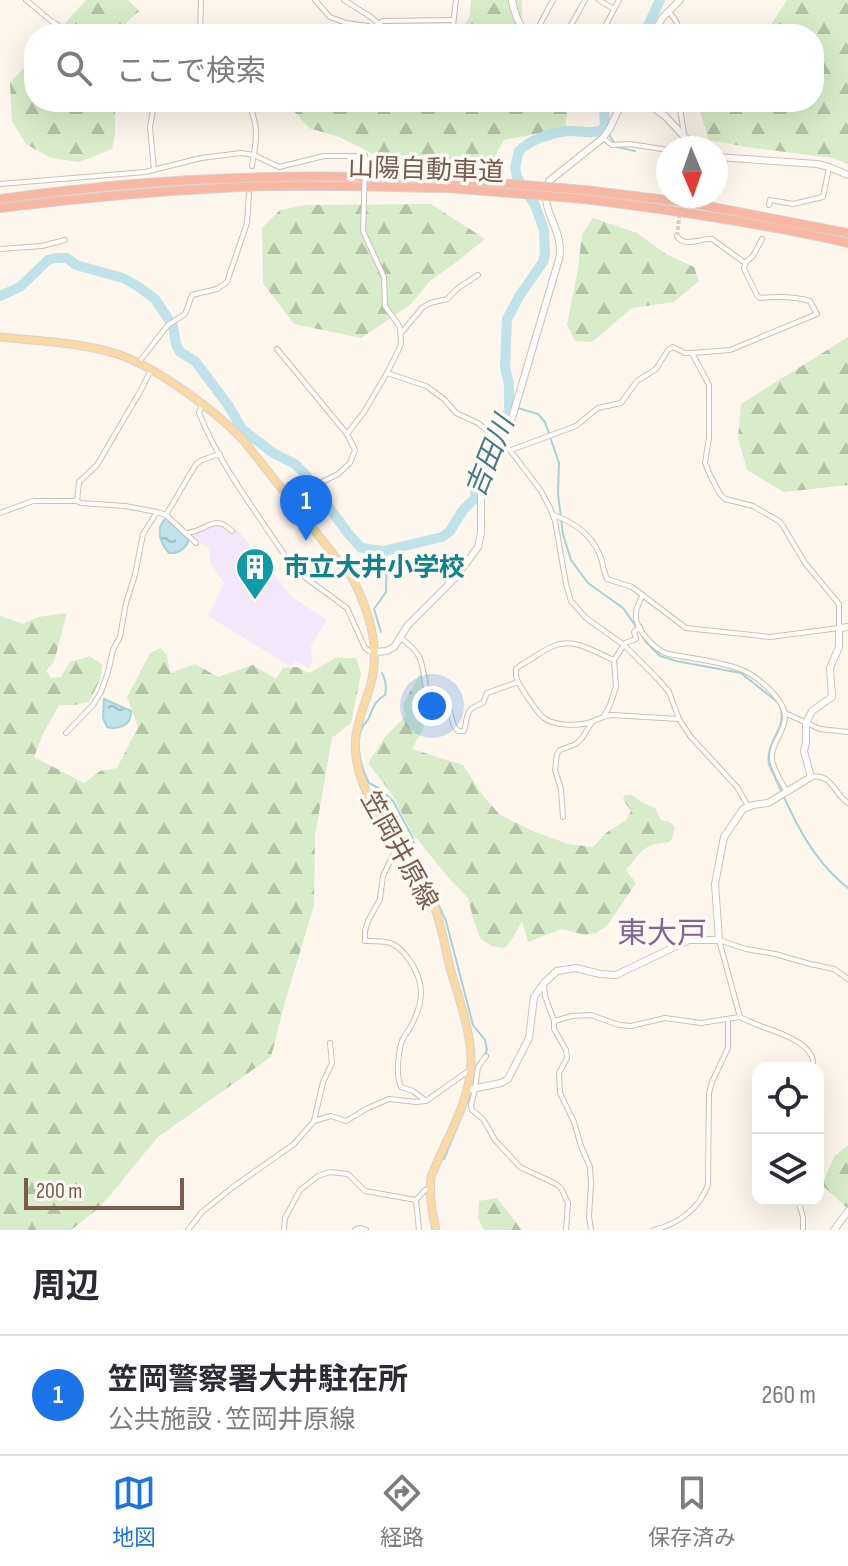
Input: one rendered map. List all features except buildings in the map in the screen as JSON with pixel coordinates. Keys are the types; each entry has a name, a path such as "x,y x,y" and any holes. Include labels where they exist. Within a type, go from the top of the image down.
{"highway":[{"name":"山陽自動車道","path":"0,199 135,184 326,176 691,203 848,233"},
{"name":"山陽自動車道","path":"0,208 132,194 240,187 448,184"},
{"name":"山陽自動車道","path":"585,194 777,227 848,243"}],"main road":[{"path":"512,0 518,24"},
{"path":"659,24 668,10 680,0"},
{"path":"375,652 391,650 411,621 455,578 478,547 482,523 482,472 495,438 509,423 516,407 561,250 559,234 544,192 549,181 603,138 617,112"},
{"path":"660,112 684,136"},
{"path":"728,158 829,167 848,175"},
{"name":"笠岡井原線","path":"0,337 91,348 139,362 151,370 232,428 353,579 364,602 375,640 372,678 358,725 355,755 363,784 436,913 470,1050 471,1090 431,1177 436,1230"},
{"path":"471,1090 501,1083 511,1073 529,1038 534,997 557,971 569,968 616,975 689,940 719,940 715,884 724,837 743,809 768,803 811,777 804,755 806,723 812,711 832,697 830,668 839,647 839,628 848,627"},
{"path":"834,1230 848,1211"}],"street":[{"path":"26,0 56,24"},
{"path":"200,24 201,0"},
{"path":"315,0 330,17 353,24"},
{"path":"453,24 456,0"},
{"path":"540,24 553,0"},
{"path":"572,24 585,0"},
{"path":"599,0 614,9"},
{"path":"606,24 619,0"},
{"path":"346,1 379,23 453,20"},
{"path":"668,10 677,24"},
{"path":"153,112 150,127 154,170"},
{"path":"251,112 255,123 252,166"},
{"path":"681,112 684,136"},
{"path":"603,138 615,144 656,149"},
{"path":"0,184 145,172 223,154 254,155 279,167 324,156 365,156 363,231 384,277 385,306 400,327 401,334 399,349 387,373 347,434"},
{"path":"769,205 770,200 793,204 823,197 829,167"},
{"path":"139,362 168,325 185,314 192,295 217,289 227,282 247,223 249,194"},
{"path":"677,236 685,243 712,239 745,263"},
{"path":"510,450 576,426 598,408 621,403 637,381 656,369 673,347 685,353 730,350 817,314 810,301 805,299 782,295 760,298 757,295 744,269 762,239"},
{"path":"0,249 42,246 65,240"},
{"path":"401,334 422,308 447,299 478,275"},
{"path":"277,349 347,434 355,450 350,463 338,474 293,501"},
{"path":"555,516 578,526 592,542 600,554 607,579 627,584 686,628 770,637 839,628 839,604 805,563 779,521 753,506 725,499 714,485 705,466 709,438 709,385 692,353"},
{"path":"77,501 79,482 97,465 151,370"},
{"path":"387,373 426,386 456,413 478,423 510,450 541,491 555,516 571,601 586,618 624,645 669,692 679,719 690,736 737,787 748,806"},
{"path":"202,405 199,413 220,454 241,491 295,569 347,608 365,648 375,652"},
{"path":"166,515 196,464 220,454"},
{"path":"0,513 33,501 125,506 166,515 196,543"},
{"path":"66,733 101,692 120,637 143,534 157,512"},
{"path":"185,533 194,533 216,522 232,531"},
{"path":"643,595 635,615 639,629 653,646 661,652 748,673 778,698 785,713 784,725 772,760 784,794"},
{"path":"604,716 616,687 614,660 624,645 636,639 634,632 639,629"},
{"path":"401,638 419,654 426,688 448,705 458,731 464,731 470,707 483,703 487,693 518,682"},
{"path":"614,660 587,647 567,643 555,645 516,669 516,676 542,717 548,720 571,725 592,722 604,716 679,719"},
{"path":"785,713 826,730 848,732"},
{"path":"563,817 561,789 555,770 557,754 576,744 592,722"},
{"path":"811,777 825,777 839,797 848,803"},
{"path":"387,827 386,833 394,853 383,876 380,899 368,921 365,941 394,944 406,955 420,981 421,999 401,1044 398,1080 401,1087 426,1101"},
{"path":"719,940 834,969 848,979"},
{"path":"719,940 740,1017"},
{"path":"544,983 554,1029 566,1050 567,1058 559,1073 560,1093 590,1167 591,1230"},
{"path":"554,1021 591,1015 631,1026 665,1018 701,1023 740,1017 800,1043 811,1053 813,1062"},
{"path":"654,1230 673,1223 697,1206 708,1185 709,1093 728,1048 728,1020"},
{"path":"188,1230 202,1212 294,1144 314,1121 323,1082 332,1063 330,1043"},
{"path":"486,1056 478,1067 471,1090 472,1110 483,1119 495,1140 520,1167 561,1188 568,1203 566,1230"},
{"path":"314,1121 331,1116 346,1121 389,1099 426,1101 470,1070"},
{"path":"284,1230 285,1218 300,1190 318,1176 330,1172 348,1174 365,1191 416,1200"},
{"path":"419,1230 416,1200 430,1188"},
{"path":"800,1206 803,1230"},
{"path":"355,1230 366,1230"}],"shaded area":[{"path":"214,524 224,525 232,533 237,529 292,597 327,620 311,645 312,663 309,668 295,661 292,665 286,664 208,616 224,583 211,564 209,549 191,535"}],"green space":[{"path":"86,0 128,0 139,11 127,24 64,24"},
{"path":"471,0 522,0 520,24 465,24"},
{"path":"787,0 848,0 848,164 832,158 728,144 728,136 708,136 700,112 824,112 824,24 772,24"},
{"path":"24,68 24,112 115,112 112,149 79,162 51,158 26,144 12,121 10,83"},
{"path":"295,112 567,112 565,128 504,140 491,173 405,170 339,137 309,128"},
{"path":"431,204 485,239 430,281 410,305 361,338 294,324 263,283 262,228 280,210 306,205"},
{"path":"593,218 637,233 666,254 694,267 699,281 674,302 632,308 592,342 575,341 567,324 582,235"},
{"path":"848,337 848,485 784,492 747,470 738,438 741,404"},
{"path":"67,613 54,662 46,671 51,678 61,677 70,662 90,656 103,665 100,680 89,702 59,705 34,757 84,783 100,771 117,768 138,727 127,697 150,653 161,648 167,655 170,673 195,664 218,677 253,665 276,679 283,668 297,667 309,673 336,658 356,658 361,673 351,723 332,738 315,835 314,905 271,1057 158,1137 100,1207 71,1230 0,1230 0,616 23,624 38,617"},
{"path":"423,669 428,675 432,708 421,712 424,727 412,749 463,765 500,815 568,844 593,847 606,833 626,820 631,811 623,800 625,795 632,795 655,808 661,820 675,827 671,841 647,847 626,870 636,883 607,926 585,935 562,929 528,942 522,921 505,948 491,946 480,938 468,898 413,834 391,793 368,763 385,737 405,717 403,704"},
{"path":"848,1145 848,1209 824,1187 834,1157"},
{"path":"497,1198 522,1230 484,1230 478,1218 479,1201"}],"water":[{"path":"166,518 189,540 176,553 169,553 161,540 161,526"},
{"path":"104,699 131,711 127,723 116,728 107,727 103,718"}],"waterway":[{"name":"吉田川","path":"649,24 660,0"},
{"name":"吉田川","path":"0,296 20,287 48,260 55,258 67,258 76,265 123,278 155,299 173,326 180,352 195,361 242,429 273,453 295,464 361,548 383,551 442,537 476,497 474,483 478,466 509,411 509,384 505,367 507,319 545,254 544,230 535,205 517,177 515,167 519,151 535,140 554,133 601,130 605,128 604,112"},
{"path":"610,136 617,147 635,151"},
{"path":"518,408 538,414 545,422 559,463 558,494 563,534 571,560 588,583 623,608 637,628"},
{"path":"381,632 374,609 386,592 387,550"},
{"path":"641,634 660,656 741,673 776,701"},
{"path":"382,673 386,684 385,695 379,699 360,733 361,763 369,783 393,801 412,836 413,860 446,921 473,1025 485,1040 487,1050 484,1056"},
{"path":"780,706 781,722 770,748 769,764 792,815 811,847 848,888"},
{"path":"475,1073 480,1061"},
{"path":"444,1159 470,1096"}],"tunnel":[{"path":"677,236 680,211"}],"place":[{"name":"笠岡警察署大井駐在所","path":"306,541"},
{"name":"市立大井小学校","path":"255,601"}],"district":[{"name":"東大戸","path":"662,933"}]}
